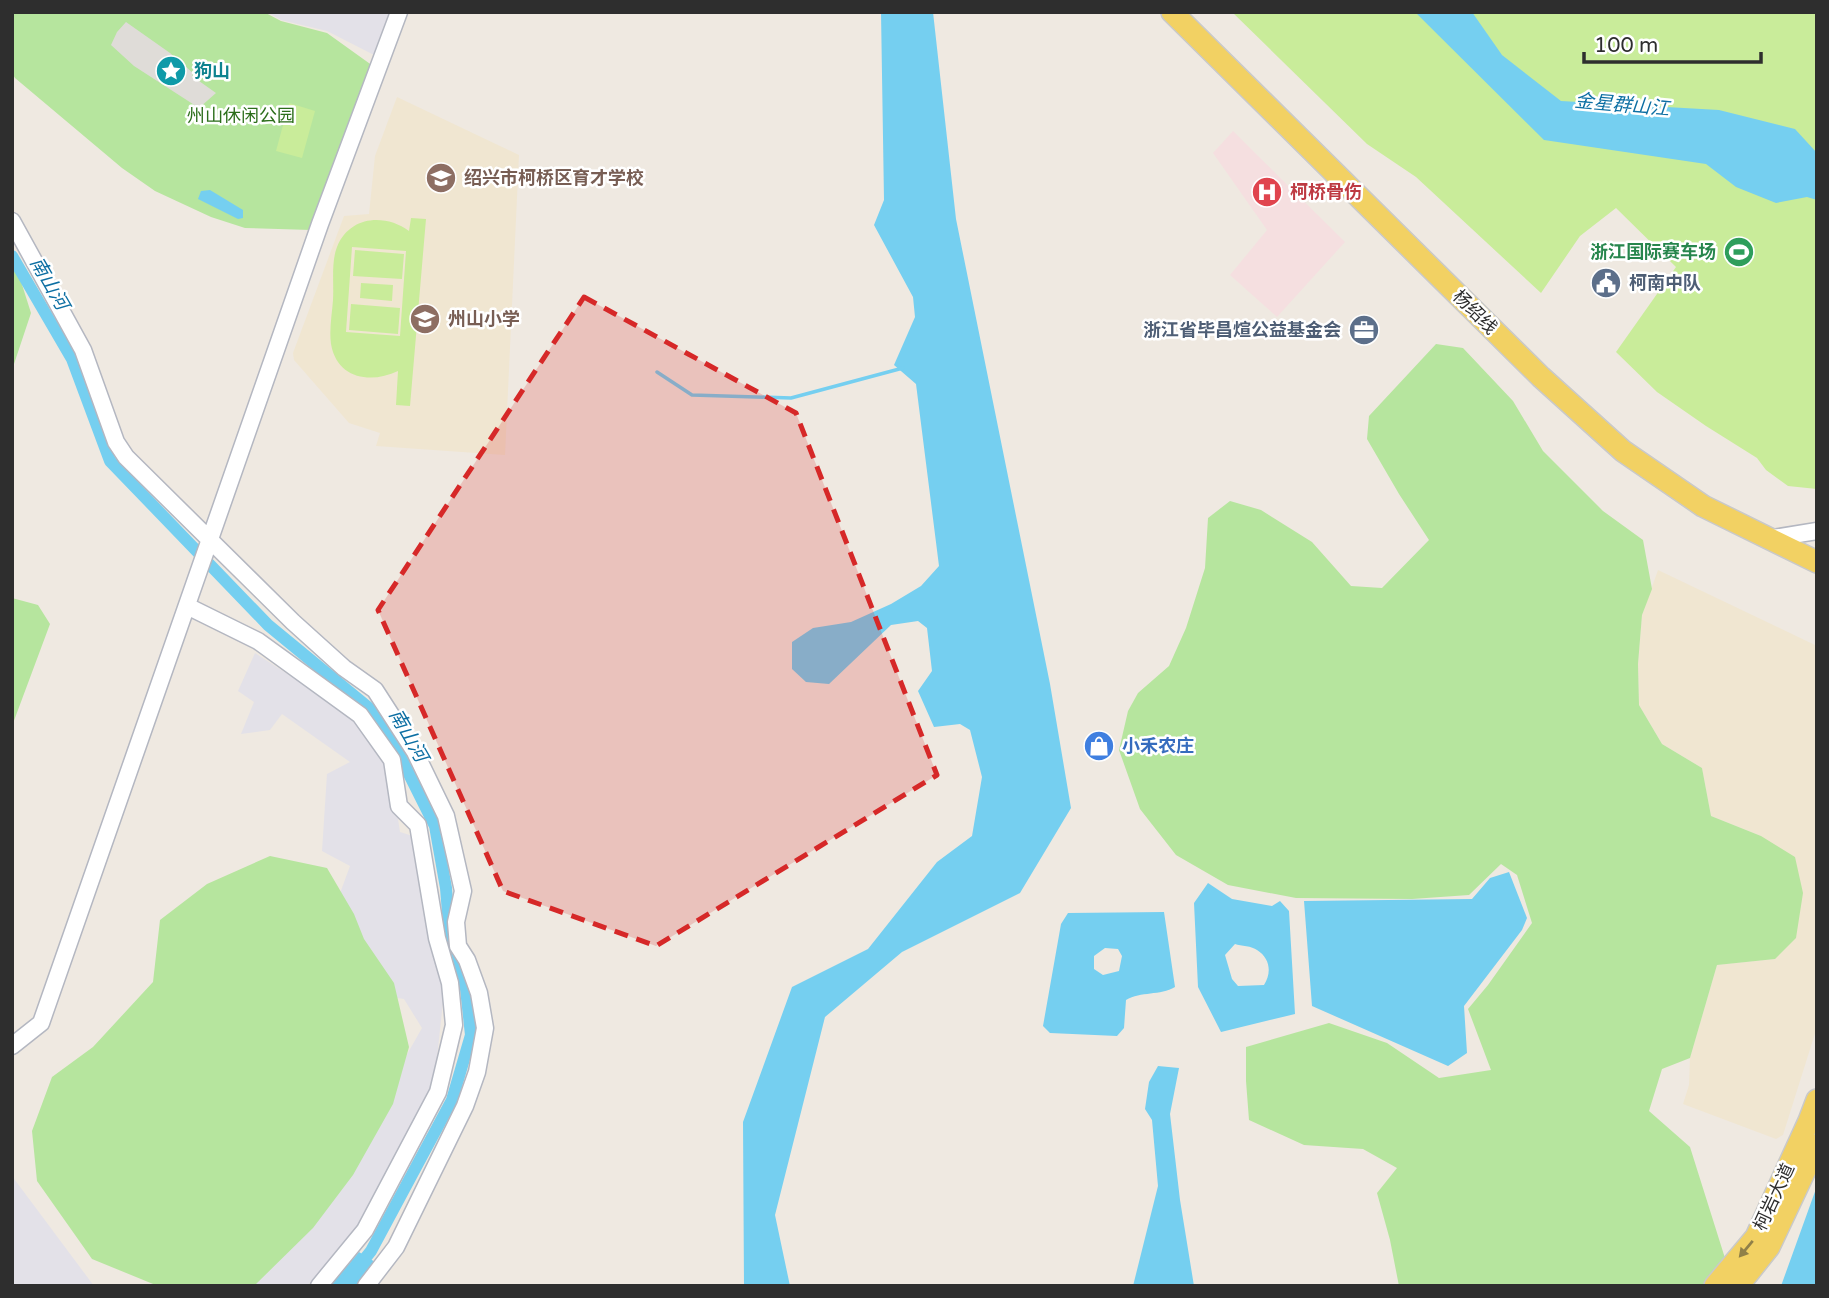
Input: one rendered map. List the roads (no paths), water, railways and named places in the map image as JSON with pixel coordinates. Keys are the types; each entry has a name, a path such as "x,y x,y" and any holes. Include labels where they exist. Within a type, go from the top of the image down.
{"main road":[{"name":"杨绍线","path":"1172,12 1541,377 1613,442 1703,506 1817,562"},
{"name":"柯岩大道","path":"1715,1286 1756,1237 1817,1100"},
{"name":"柯岩大道","path":"1738,1286 1769,1247 1817,1145"}],"street":[{"path":"12,1046 41,1023 320,224 399,12"},
{"path":"12,221 83,350 116,442 126,457 293,622 344,668 374,690 415,752 446,816 463,891 456,922 458,946 467,960 479,993 485,1028 477,1072 465,1106 396,1247 366,1286"},
{"path":"1767,539 1817,531"},
{"path":"187,606 258,641 360,715 392,760 399,806 418,825 437,939 450,983 454,1026 438,1091 365,1230 319,1286"},
{"path":"392,760 415,752"},
{"path":"454,1026 485,1028"}],"water":[{"path":"881,12 933,12 956,219 1050,684 1071,808 1020,893 902,952 825,1017 775,1215 790,1286 744,1286 743,1122 792,987 868,949 937,862 972,836 982,777 970,730 960,724 934,727 918,691 932,671 927,628 918,621 891,625 829,684 806,682 792,669 792,642 813,628 851,622 891,604 921,586 939,566 916,384 894,365 915,317 913,297 874,225 884,200"},
{"path":"1415,12 1472,12 1502,55 1561,101 1719,110 1795,129 1817,153 1817,200 1807,197 1776,203 1736,187 1706,164 1544,140"},
{"path":"210,190 243,210 243,218 238,219 198,199 201,191"},
{"path":"1509,872 1527,918 1522,930 1464,1006 1467,1053 1448,1066 1312,1006 1304,901 1472,899 1490,878"},
{"path":"1208,883 1232,899 1272,906 1280,901 1289,911 1295,1014 1221,1032 1198,987 1194,903","holes":["1235,944 1255,949 1265,957 1269,971 1264,985 1238,986 1232,979 1225,955"]},
{"path":"1164,912 1175,987 1126,1000 1124,1028 1117,1036 1050,1033 1043,1026 1061,924 1068,913","holes":["1105,948 1118,949 1122,956 1119,971 1103,975 1094,969 1094,956"]},
{"path":"1158,1066 1179,1068 1170,1114 1194,1286 1133,1286 1158,1186 1152,1120 1145,1109 1149,1082"},
{"path":"1817,1186 1815,1286 1781,1286"},
{"path":"359,1252 375,1262 357,1286 330,1286"}],"waterway":[{"name":"南山河","path":"12,256 72,359 110,461 268,625 381,718 435,826 446,888 451,950 466,989 471,1035 452,1100 371,1251 343,1286"},
{"path":"657,372 692,395 791,398 903,368"}],"place":[{"name":"狗山","path":"171,71"},
{"name":"绍兴市柯桥区育才学校","path":"441,178"},
{"name":"柯桥骨伤","path":"1267,192"},
{"name":"浙江国际赛车场","path":"1739,252"},
{"name":"柯南中队","path":"1606,283"},
{"name":"州山小学","path":"425,319"},
{"name":"浙江省毕昌煊公益基金会","path":"1364,330"},
{"name":"小禾农庄","path":"1099,746"}],"water label":[{"name":"金星群山江","path":"1622,104"}],"park label":[{"name":"州山休闲公园","path":"241,116"}]}
